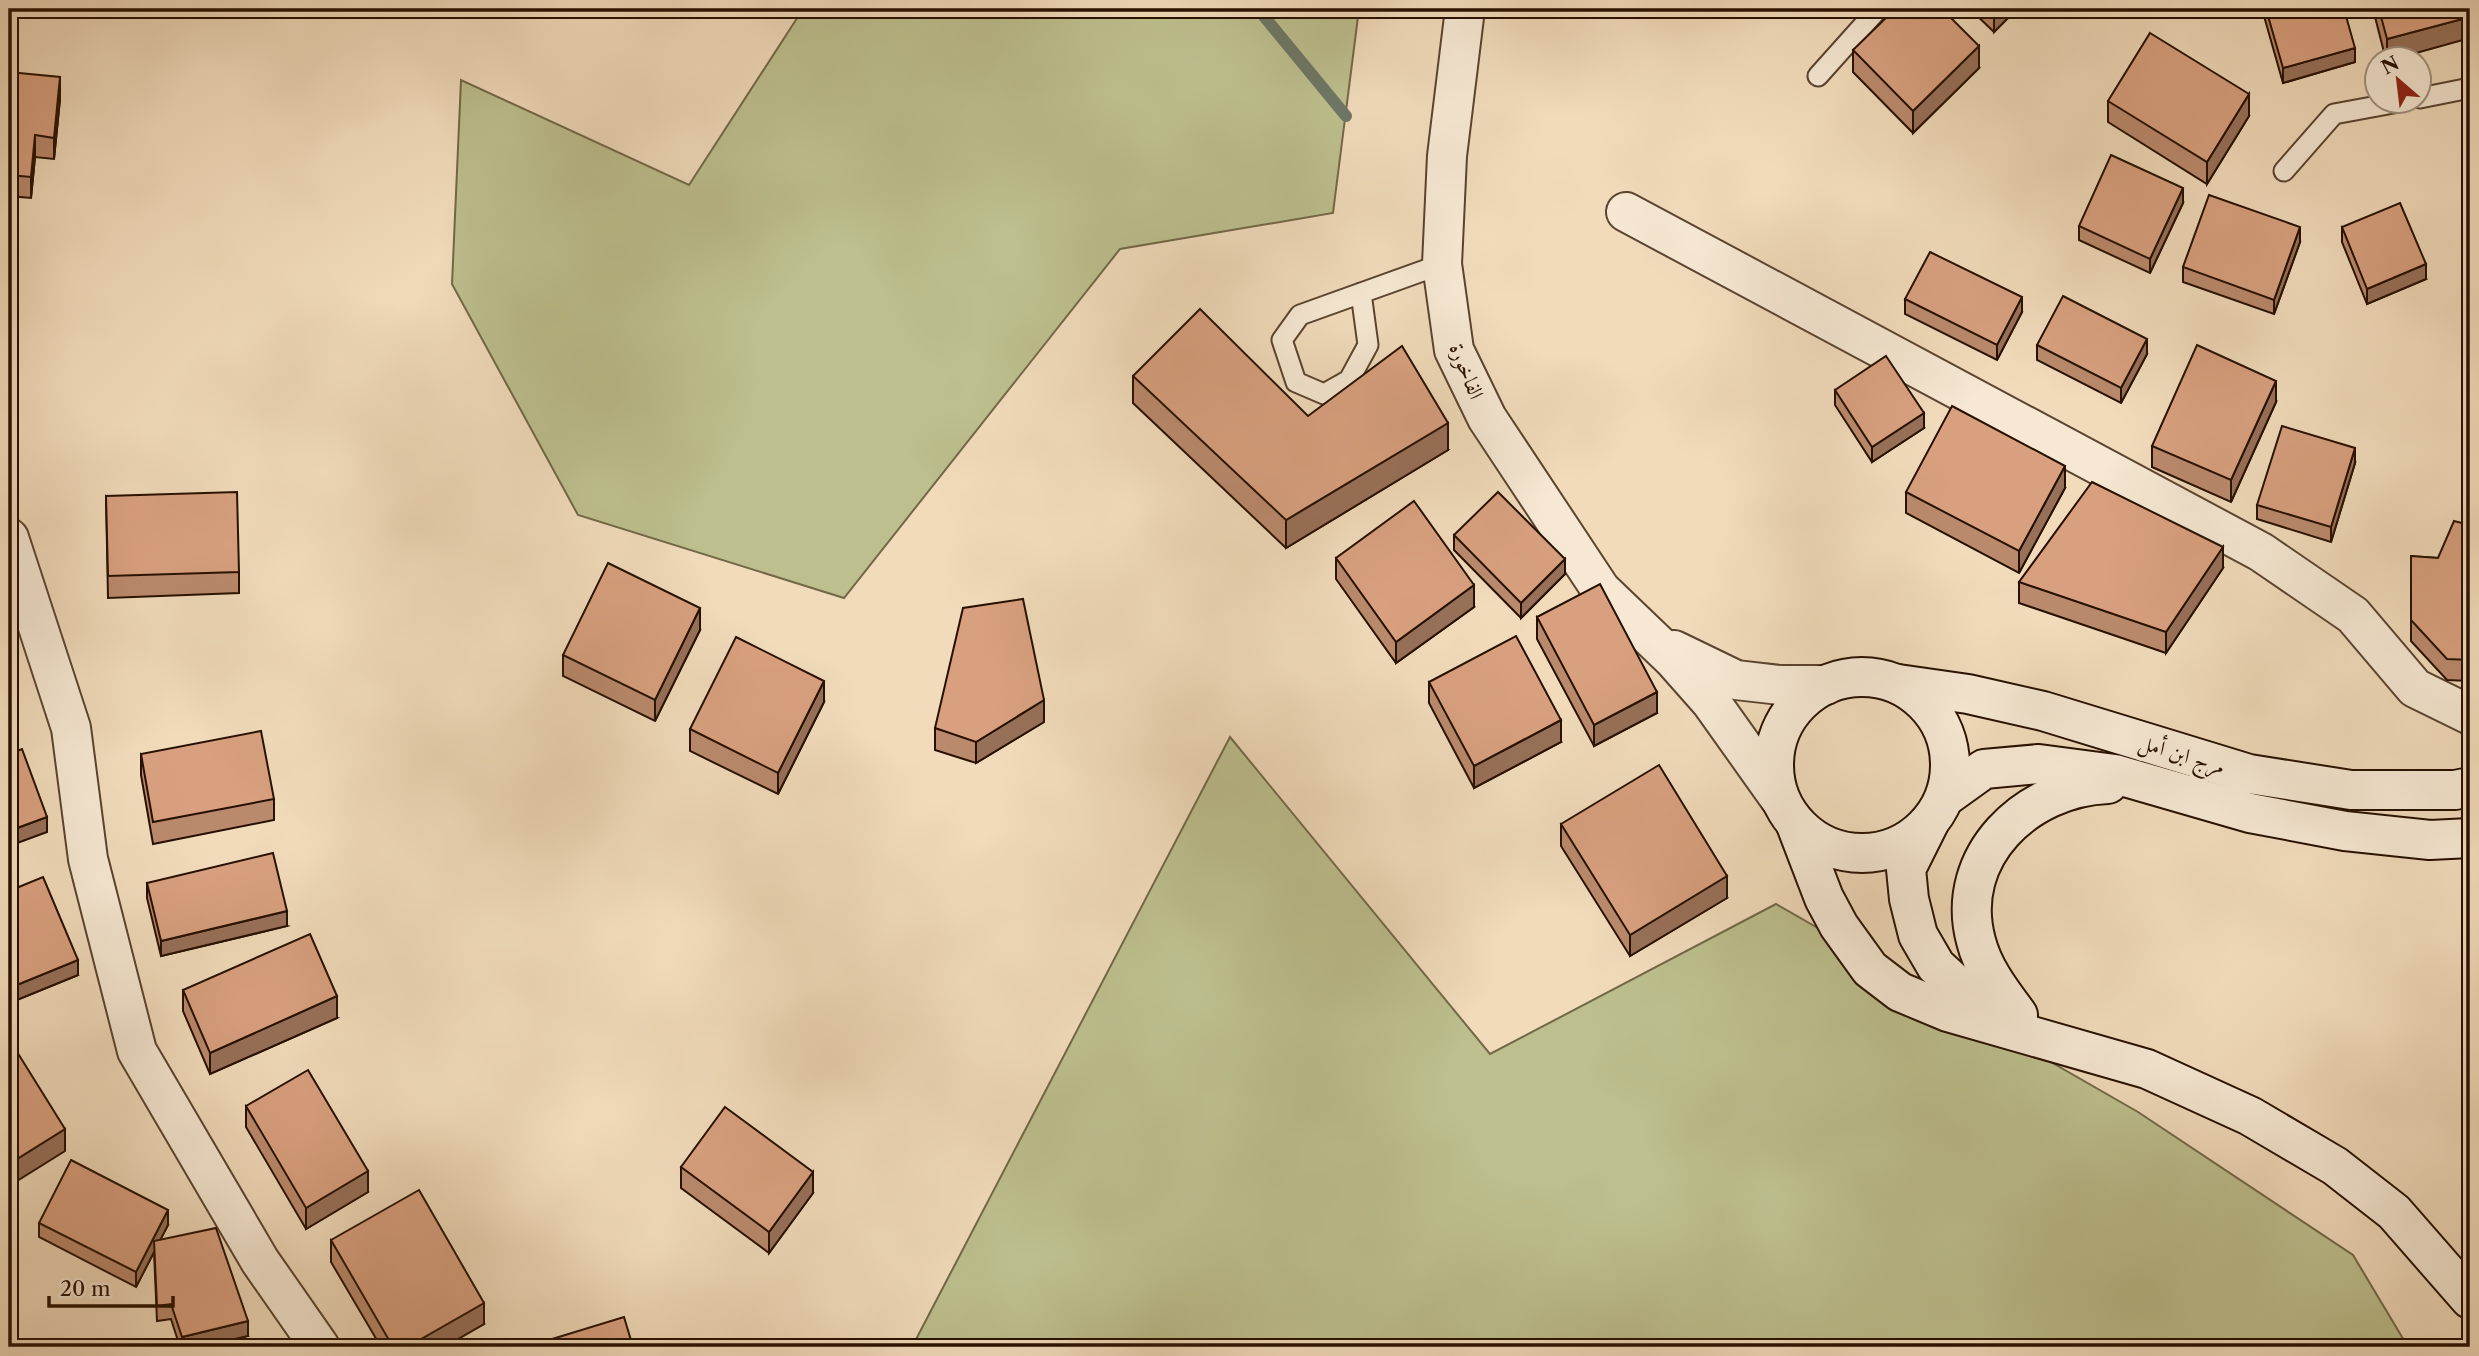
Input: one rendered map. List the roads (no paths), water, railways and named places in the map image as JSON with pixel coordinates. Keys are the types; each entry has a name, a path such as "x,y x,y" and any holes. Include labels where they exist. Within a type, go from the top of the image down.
{"street":[{"name":"الفاخورة","path":"1465,9 1447,156 1442,264 1454,350 1487,418 1601,590 1673,659 1711,702 1788,812"},
{"path":"1626,212 2260,552 2353,615 2415,688 2470,715"},
{"path":"9,538 71,729 88,859 137,1051 260,1261 320,1347"},
{"name":"الفاخورة","path":"1650,637 1736,680 1780,685 1826,685"},
{"path":"1869,677 1898,684 1924,702 1942,727 1950,756 1937,810 1905,843 1875,853 1850,853 1821,844 1788,812 1773,775 1776,744 1788,715 1810,693 1837,680 1869,677"},
{"name":"مرج ابن أمل","path":"1898,684 1968,694 2043,711 2249,774 2351,790 2470,788"},
{"name":"مرج ابن أمل","path":"2045,1041 2018,1015 1961,989 1936,966 1918,935 1909,899 1906,869 1937,810 1984,769 2039,764 2115,774 2250,813 2345,831 2430,840 2470,838"},
{"path":"2018,1015 1989,975 1975,940 1971,894 1986,852 2009,825 2043,799 2084,785 2147,783"},
{"name":"مرج ابن أمل","path":"1788,812 1824,898 1839,926 1870,969 1900,992 1948,1012 2147,1069 2250,1116 2335,1166 2394,1212 2470,1298"}],"lane":[{"path":"1818,76 1878,9"},
{"path":"2434,95 2470,88"},
{"path":"2284,171 2334,114 2364,108"},
{"path":"1361,293 1368,345 1349,380 1324,394 1296,382 1282,340 1300,316 1361,293 1442,264"}],"waterway":[{"path":"1258,9 1346,116"}]}
